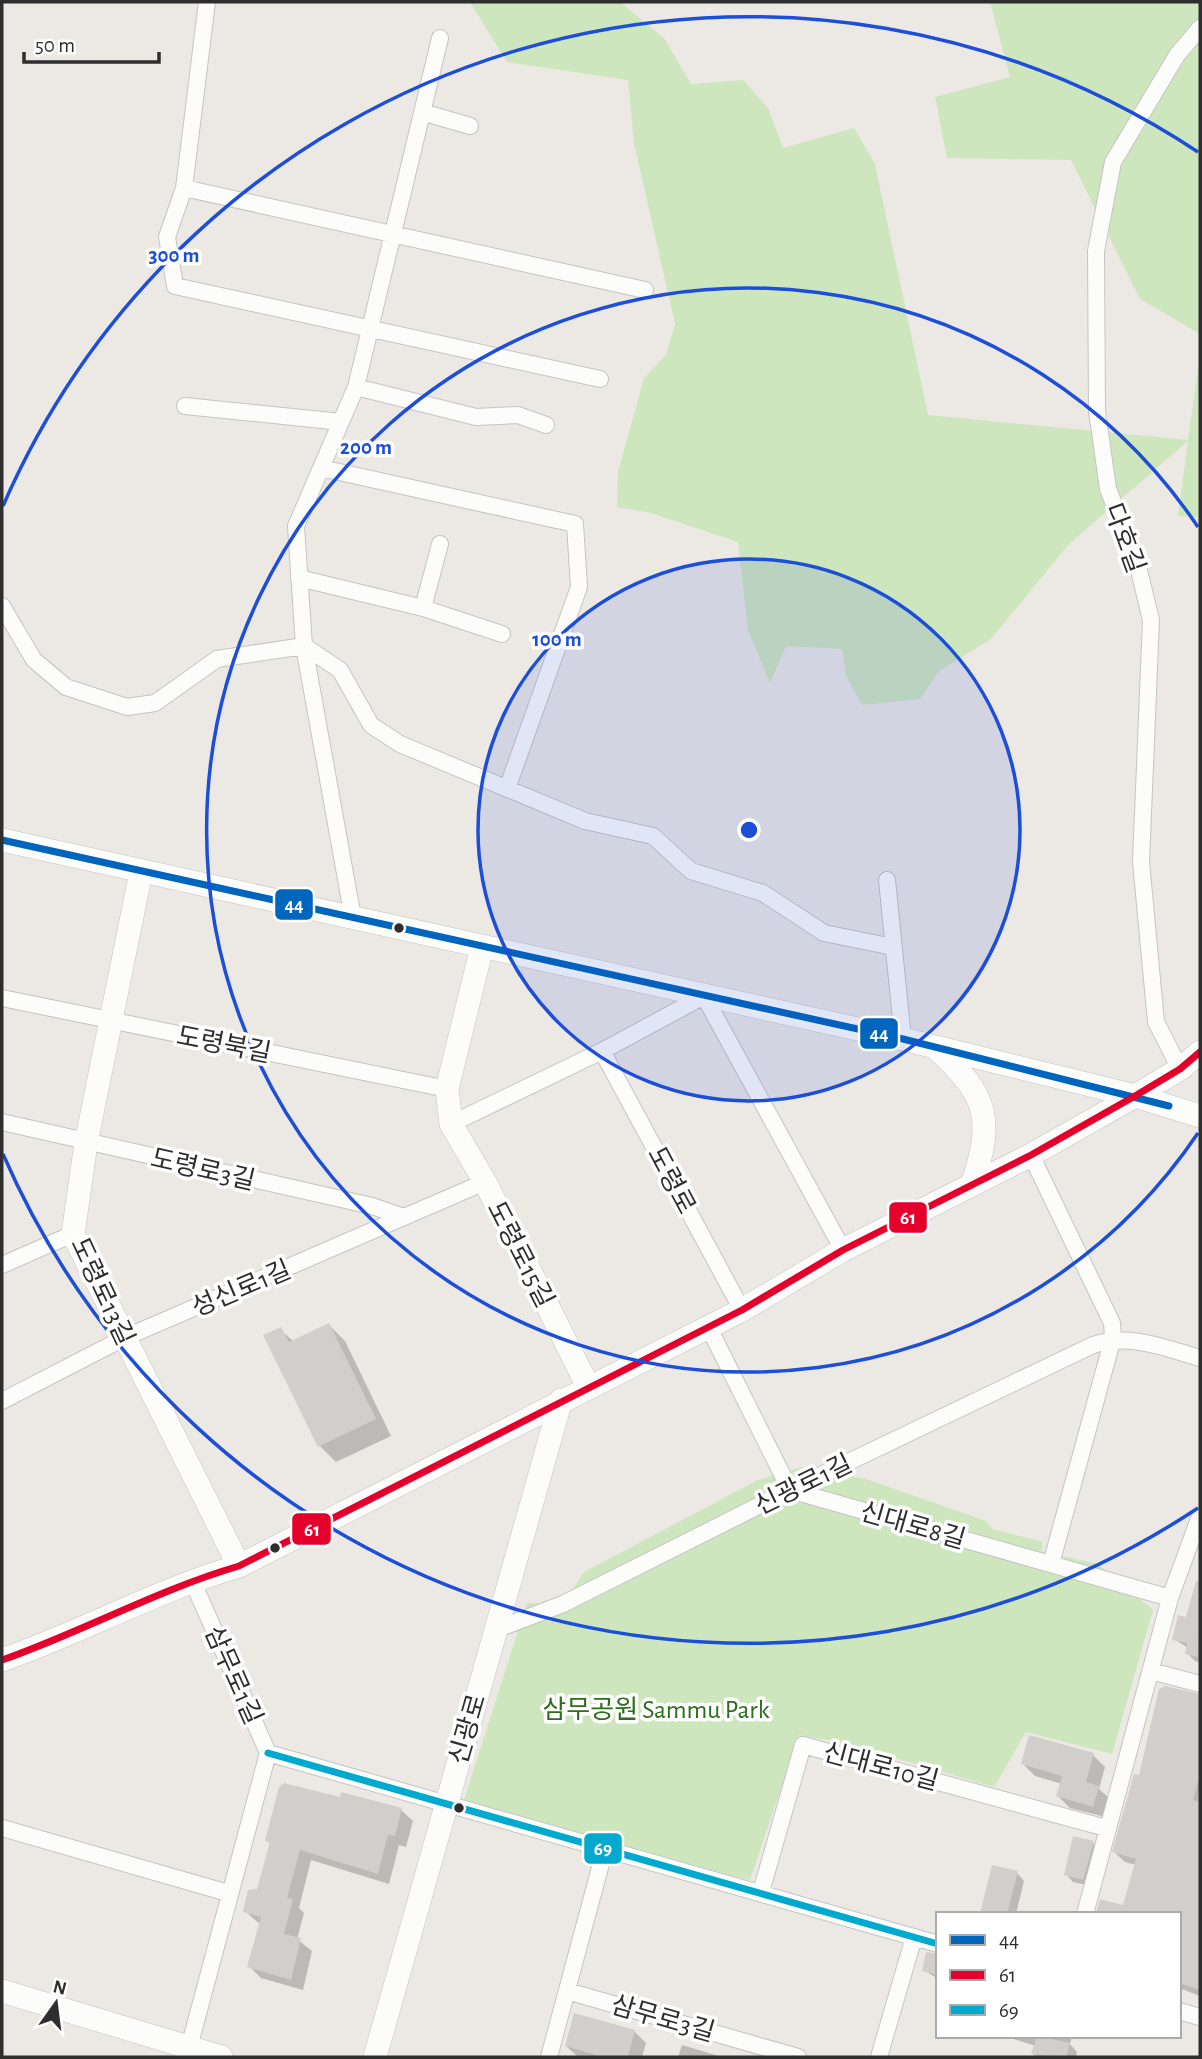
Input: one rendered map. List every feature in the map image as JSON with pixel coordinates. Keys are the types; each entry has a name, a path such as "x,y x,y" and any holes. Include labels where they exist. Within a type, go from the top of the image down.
{"main road":[{"path":"2,840 935,1046 1135,1096 1200,1116"},
{"name":"도령로13길","path":"141,872 86,1143 73,1234 239,1566"},
{"name":"도령로15길","path":"482,947 447,1089 451,1124 485,1182 589,1386"},
{"path":"935,1046 962,1072 983,1105 985,1137 972,1185"},
{"path":"2,1660 57,1641 192,1580 239,1566 589,1386 709,1328 843,1250 1031,1155 1180,1069 1200,1052"},
{"name":"신광로","path":"375,2057 561,1401"},
{"path":"2,1992 187,2052 221,2057"}],"street":[{"path":"207,2 184,188 167,237 174,286 600,379"},
{"name":"다호길","path":"1180,1069 1156,1022 1141,862 1151,620 1137,562 1108,489 1097,411 1096,251 1113,162 1177,55 1200,28"},
{"path":"353,918 304,646 296,526 356,387 440,38"},
{"path":"422,112 470,126"},
{"path":"184,188 645,290"},
{"path":"356,387 476,417 518,415 546,425"},
{"path":"185,406 341,422"},
{"path":"321,468 575,524 579,587 507,789"},
{"path":"424,608 440,544"},
{"path":"299,578 424,608 502,634"},
{"path":"2,606 34,660 66,687 127,707 155,703 216,659 304,646 340,670 371,725 400,744 584,821 653,836 691,871 763,893 824,933 893,947"},
{"path":"887,880 903,1039"},
{"path":"451,1124 602,1051 705,996 843,1250"},
{"name":"도령북길","path":"2,998 447,1089"},
{"name":"도령로","path":"602,1051 742,1310"},
{"name":"도령로3길","path":"2,1122 372,1206 404,1217"},
{"path":"1031,1155 1112,1323 1113,1338 1051,1564"},
{"name":"성신로1길","path":"2,1401 124,1338 485,1182"},
{"path":"2,1265 73,1234"},
{"path":"709,1328 790,1490"},
{"path":"1113,1338 1152,1344 1200,1358"},
{"name":"신광로1길","path":"495,1630 563,1604 790,1490 1093,1345 1113,1338"},
{"name":"신대로8길","path":"790,1490 1170,1598"},
{"path":"1085,1912 1170,1598 1200,1516"},
{"name":"삼무로1길","path":"187,2052 268,1753 192,1580"},
{"path":"1151,1671 1200,1684"},
{"name":"신대로10길","path":"761,1892 803,1745 1106,1828"},
{"path":"268,1753 936,1943"},
{"path":"2,1828 228,1893"},
{"path":"548,2057 605,1849"},
{"path":"879,2057 914,1937"},
{"name":"삼무로3길","path":"567,1990 798,2057"},
{"path":"1181,2012 1200,2017"}],"green space":[{"path":"470,2 620,2 664,38 691,84 743,80 768,108 783,148 854,128 875,164 928,415 1188,440 1200,355 1200,517 1178,516 1188,441 1069,544 991,639 939,671 920,699 862,705 846,676 842,649 786,646 770,683 748,630 738,542 651,513 617,507 618,472 644,378 666,355 675,324 634,143 628,80 507,62"},
{"path":"990,2 1200,2 1200,334 1140,299 1071,160 947,158 935,97 1010,77"},
{"name":"삼무공원 Sammu Park","path":"802,1467 866,1479 986,1521 992,1529 1043,1542 1041,1551 1098,1564 1153,1610 1112,1754 1026,1732 994,1787 840,1742 799,1735 750,1880 659,1858 464,1800 527,1603 563,1604 584,1572 758,1480"}],"building":[{"path":"329,1323 376,1419 318,1447 263,1335 281,1327 289,1342"},
{"path":"1196,1581 1200,1582 1198,1657 1185,1654 1187,1643 1172,1640 1178,1615 1186,1617"},
{"path":"1165,1686 1200,1694 1200,1774 1193,1800 1200,1802 1200,1990 1181,1984 1181,1912 1097,1912 1100,1899 1123,1905 1136,1859 1112,1852 1134,1774 1139,1775 1159,1689"},
{"path":"1029,1735 1094,1753 1086,1782 1099,1786 1093,1807 1056,1796 1062,1776 1021,1764"},
{"path":"284,1783 340,1797 341,1792 402,1808 395,1836 388,1835 378,1874 300,1850 287,1898 293,1899 284,1934 301,1938 291,1980 247,1967 261,1917 243,1912 248,1890 257,1889 270,1842 265,1841 279,1787"},
{"path":"1073,1836 1094,1841 1083,1880 1064,1875"},
{"path":"992,1865 1018,1871 1008,1912 980,1912"},
{"path":"926,1952 936,1954 936,1974 922,1971"},
{"path":"574,2013 635,2030 628,2057 603,2057 565,2046"},
{"path":"1036,2038 1070,2043 1066,2057 1031,2054"}],"transit line":[{"name":"44","path":"2,840 903,1039 1169,1106"},
{"name":"61","path":"2,1660 179,1587 239,1566 742,1310 843,1250 1031,1155 1180,1069 1200,1052"},
{"name":"69","path":"268,1753 936,1943"}]}
